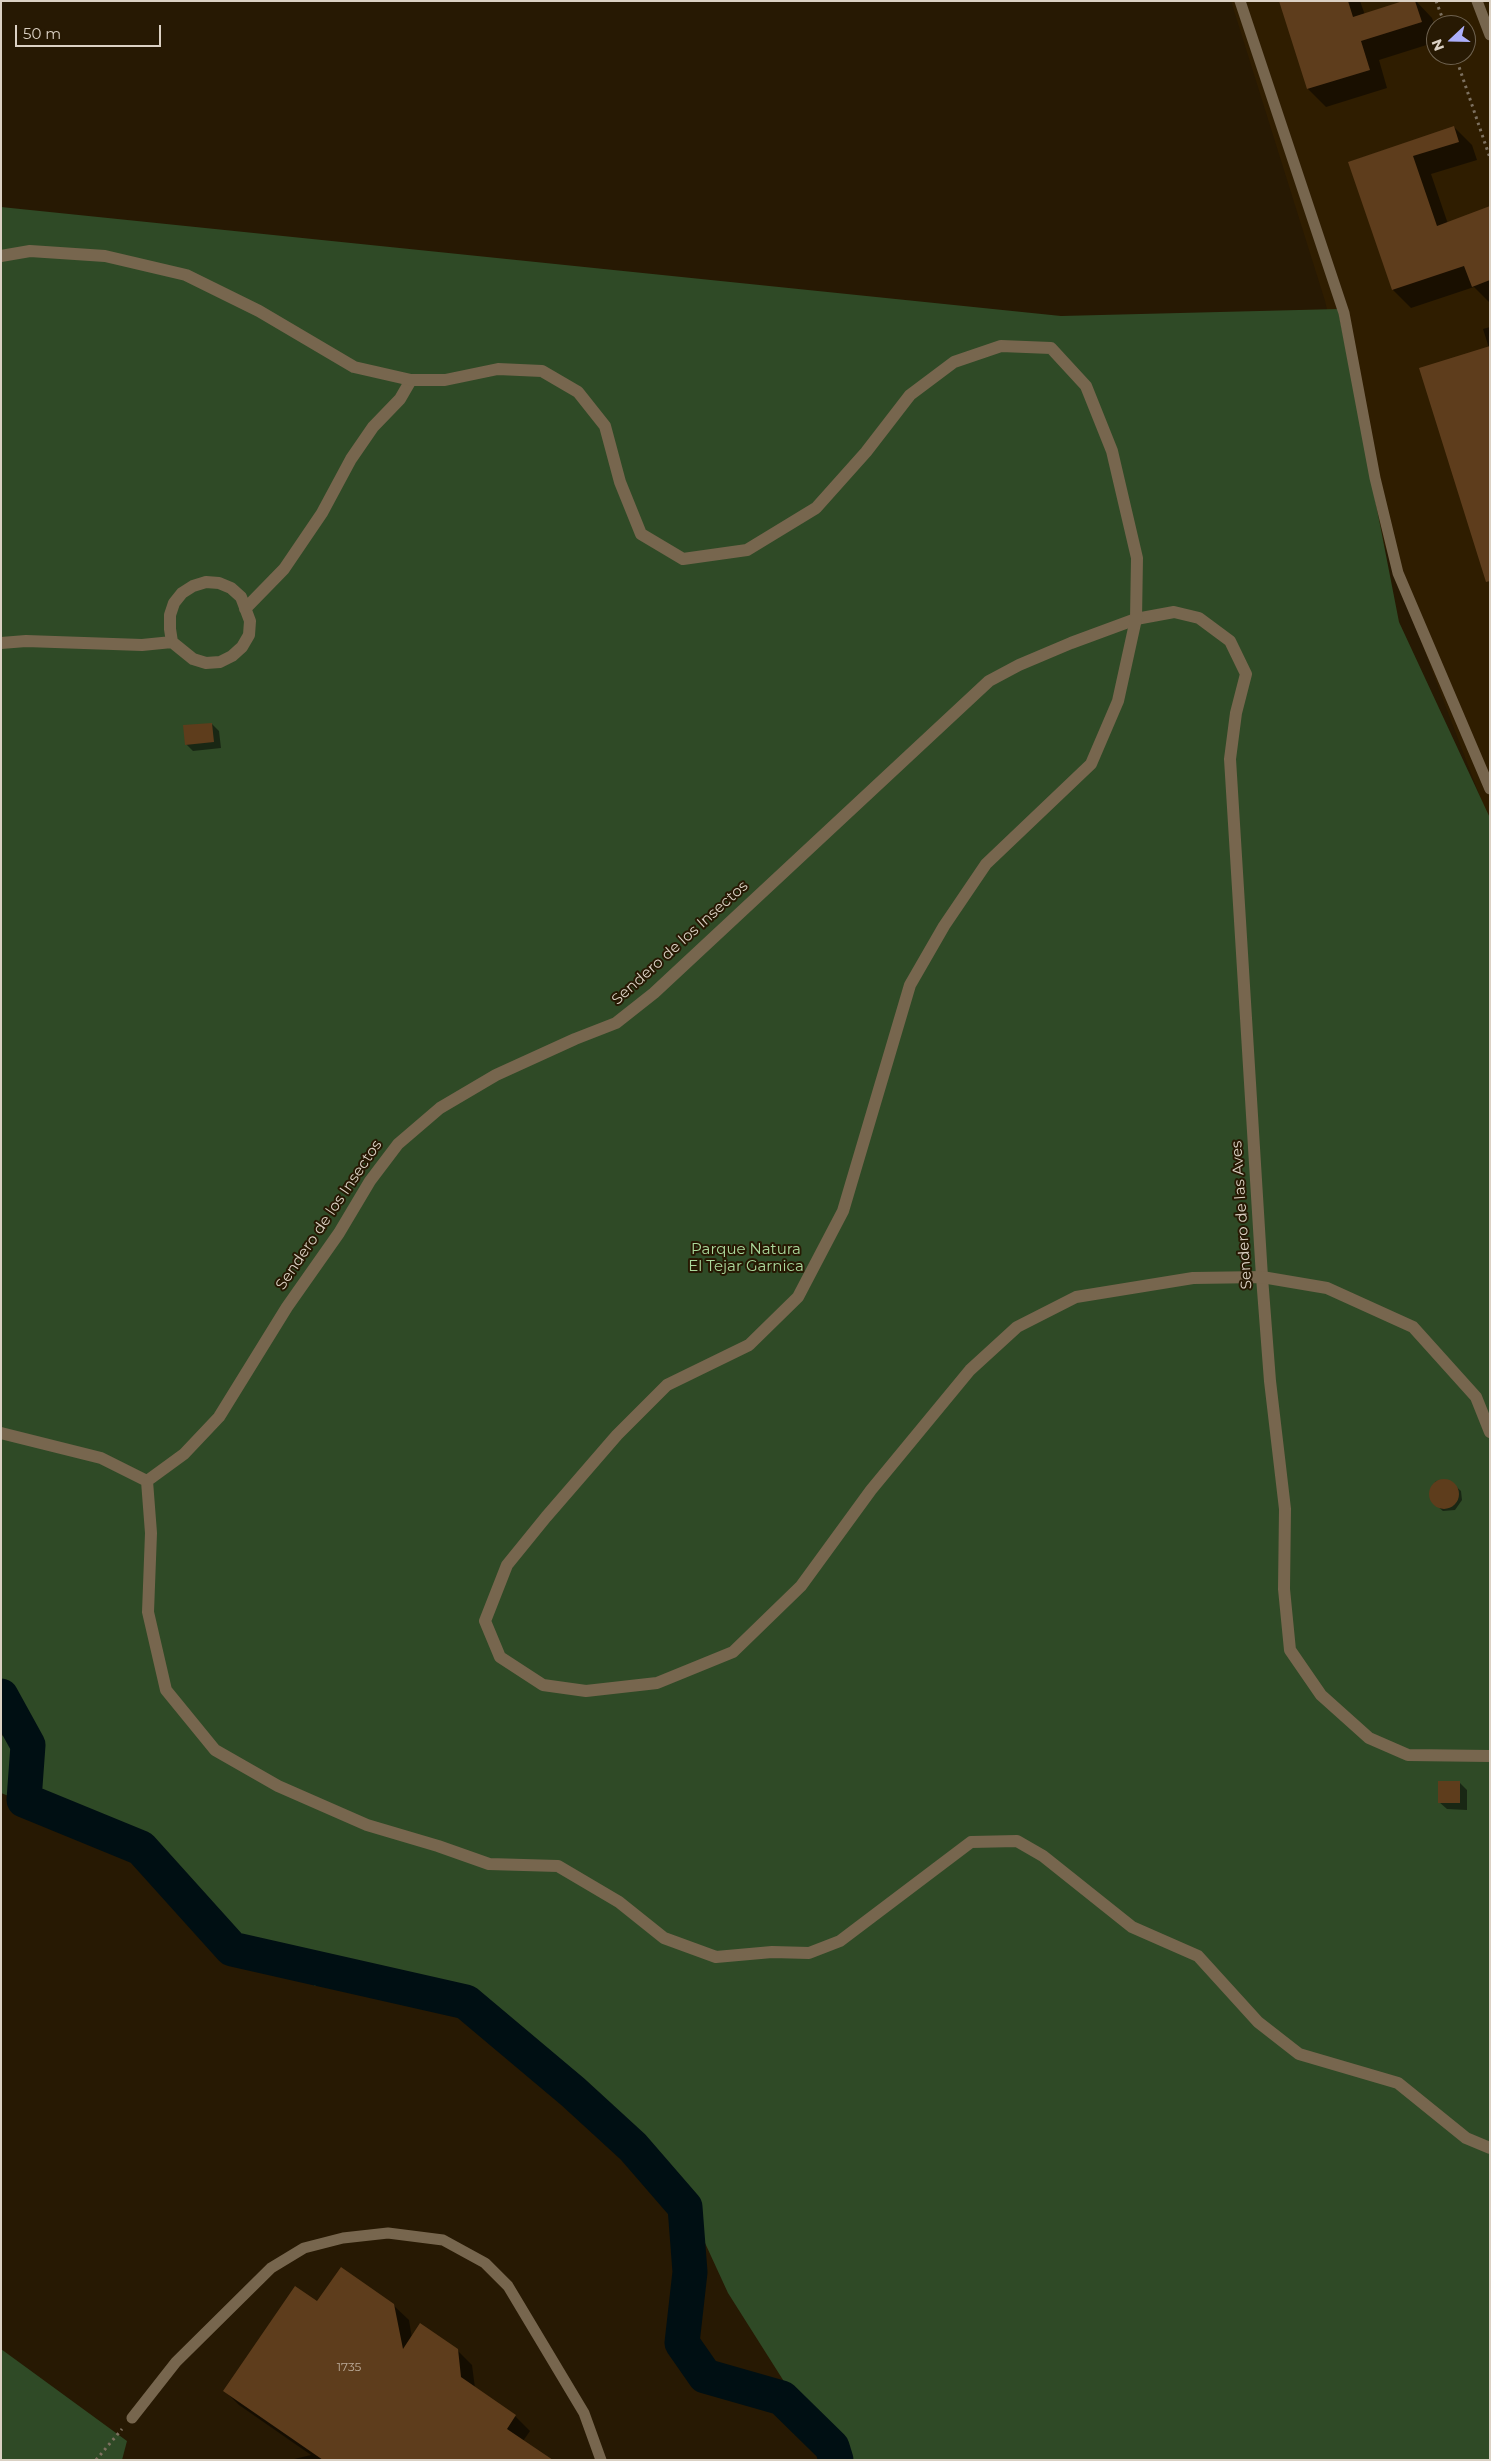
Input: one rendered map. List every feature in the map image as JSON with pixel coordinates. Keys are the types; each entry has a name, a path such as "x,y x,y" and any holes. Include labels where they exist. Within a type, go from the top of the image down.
{"street":[{"path":"1,256 30,251 105,256 186,275 259,311 354,367 411,380 445,380 498,369 542,371 578,392 605,426 620,482 641,534 683,559 747,550 816,508 866,452 910,395 954,362 1001,346 1052,348 1086,386 1112,451 1137,558 1136,619 1118,701 1091,764 986,864 944,926 910,985 843,1211 798,1297 749,1345 667,1386 616,1435 546,1517 507,1565 485,1621 500,1657 543,1685 586,1692 657,1683 733,1652 801,1586 877,1482 970,1370 1017,1327 1076,1297 1193,1278 1262,1277 1327,1288 1413,1327 1476,1397 1490,1432"},
{"path":"246,609 284,569 322,513 351,459 373,427 400,399 411,380"},
{"path":"206,582 219,583 231,588 241,597 246,609 250,621 248,635 242,647 232,656 220,662 206,663 193,660 172,642 170,628 172,609 182,593 193,586 206,582"},
{"name":"Sendero de las Aves","path":"1136,619 1174,612 1199,618 1230,641 1246,674 1236,713 1230,760 1262,1277 1270,1381 1285,1509 1284,1589 1290,1650 1321,1695 1369,1738 1408,1756 1490,1756"},
{"name":"Sendero de los Insectos","path":"148,1481 184,1454 219,1417 287,1306 339,1233 370,1181 398,1144 440,1108 496,1075 575,1039 616,1023 654,993 989,681 1018,664 1136,619"},
{"path":"1,643 26,641 142,644 172,642"},
{"path":"1,1433 101,1458 148,1481 151,1533 148,1612 166,1690 215,1750 278,1786 367,1825 438,1846 489,1864 558,1866 619,1902 664,1938 716,1957 772,1952 809,1953 840,1941 971,1842 1018,1841 1043,1856 1132,1926 1198,1956 1258,2022 1299,2054 1398,2083 1466,2138 1490,2148"}],"lane":[{"path":"1240,1 1344,313 1375,478 1398,572 1490,788"},
{"path":"1477,1 1490,35"},
{"path":"132,2418 176,2362 271,2268 304,2248 343,2238 388,2234 442,2240 485,2263 508,2286 584,2413 601,2460"}],"path":[{"path":"1436,1 1441,15"},
{"path":"1458,65 1490,158"},
{"path":"96,2460 132,2418"}],"shaded area":[{"path":"1231,1 1490,1 1490,823 1377,526 1325,301"}],"green space":[{"name":"Parque Natura El Tejar Garnica","path":"1,207 1061,316 1338,309 1399,622 1490,818 1490,2460 834,2460 834,2437 797,2402 728,2293 682,2193 628,2138 567,2108 477,2005 415,1985 315,1986 272,1953 220,1946 169,1898 114,1826 62,1817 1,1793 1,1738 13,1719 7,1699 1,1700"},
{"path":"1,2349 127,2441 122,2460 1,2460"}],"building":[{"path":"1279,1 1348,1 1353,17 1403,1 1415,1 1422,22 1361,41 1370,70 1307,89"},
{"path":"1454,126 1459,142 1413,156 1437,226 1490,206 1490,280 1472,287 1464,266 1392,290 1348,162"},
{"path":"1490,346 1490,581 1486,582 1419,368"},
{"path":"212,723 214,742 185,745 183,725"},
{"path":"1444,1479 1455,1483 1459,1494 1455,1505 1444,1509 1433,1505 1429,1494 1433,1483"},
{"path":"1438,1781 1460,1781 1460,1803 1438,1803"},
{"path":"341,2267 394,2304 403,2349 420,2323 458,2349 461,2377 516,2415 507,2429 553,2460 323,2460 223,2391 295,2286 317,2301"}],"waterway":[{"path":"1,1696 28,1745 24,1800 141,1848 232,1949 466,2002 573,2092 633,2147 685,2207 690,2272 682,2343 705,2376 782,2398 832,2447 836,2460"}]}
